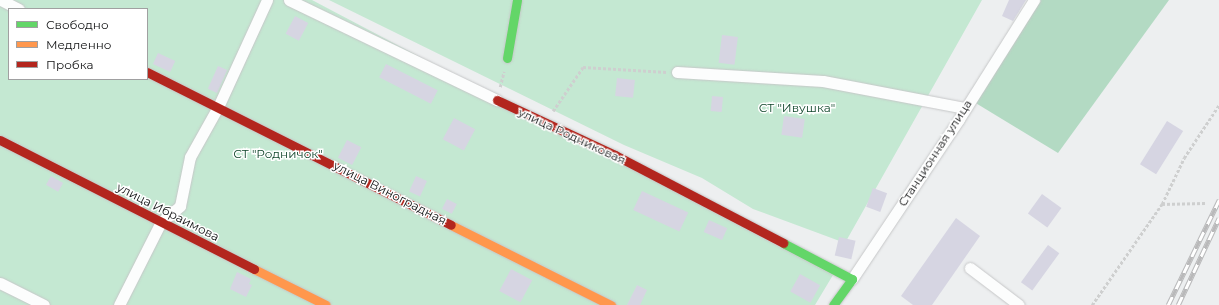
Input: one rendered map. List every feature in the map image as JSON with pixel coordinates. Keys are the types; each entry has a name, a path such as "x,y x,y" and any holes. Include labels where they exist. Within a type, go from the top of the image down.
{"street":[{"path":"1,0 17,8"},
{"path":"119,305 161,222 180,206 190,157 218,107 267,0"},
{"name":"улица Родниковая","path":"289,0 615,155 852,278"},
{"path":"507,58 517,0"},
{"name":"Станционная улица","path":"833,305 965,108 1034,0"},
{"name":"улица Виноградная","path":"148,72 611,305"},
{"path":"677,72 823,81 965,108"},
{"name":"улица Ибраимова","path":"0,140 326,305"},
{"path":"970,268 1019,305"},
{"path":"0,283 44,305"}],"path":[{"path":"497,100 507,58"},
{"path":"545,122 583,67 677,72"},
{"path":"1092,305 1162,204 1184,158 1219,105"},
{"path":"1162,204 1205,202"}],"green space":[{"name":"СТ \"Родничок\"","path":"0,0 312,0 833,275 815,305 0,305"},
{"name":"СТ \"Ивушка\"","path":"329,0 982,0 845,243 753,209 702,178 624,145"},
{"path":"1039,0 1169,0 1058,153 974,102"}],"building":[{"path":"1009,0 1026,0 1013,21 1002,16"},
{"path":"295,16 308,23 299,41 286,34"},
{"path":"722,35 738,37 734,65 719,63"},
{"path":"158,53 175,61 170,72 153,64"},
{"path":"386,64 438,90 431,104 379,77"},
{"path":"218,66 227,70 217,93 208,89"},
{"path":"617,78 635,80 633,98 615,96"},
{"path":"712,96 723,97 722,112 711,111"},
{"path":"784,116 805,119 802,138 781,135"},
{"path":"454,118 475,129 464,150 443,139"},
{"path":"1167,121 1183,131 1156,174 1140,164"},
{"path":"347,140 361,147 352,165 338,158"},
{"path":"51,176 63,183 58,192 46,185"},
{"path":"416,176 427,181 420,196 409,192"},
{"path":"873,188 887,193 880,212 866,207"},
{"path":"642,191 688,213 679,232 633,210"},
{"path":"1042,194 1061,208 1047,228 1028,213"},
{"path":"447,199 457,204 452,214 442,209"},
{"path":"956,218 980,236 932,305 913,305 901,296"},
{"path":"709,220 727,228 722,240 704,232"},
{"path":"839,237 856,241 851,259 835,256"},
{"path":"1048,245 1059,253 1032,290 1021,282"},
{"path":"511,269 532,280 520,302 499,291"},
{"path":"237,272 251,279 249,284 252,285 246,297 230,289"},
{"path":"800,274 820,285 810,303 790,291"},
{"path":"637,285 647,290 640,305 627,305"}],"railway":[{"path":"1168,305 1219,200"},
{"path":"1178,305 1219,218"}],"traffic: fast":[{"path":"507,58 517,0"},
{"path":"783,243 852,279 833,305"}],"traffic: slow":[{"path":"451,225 611,305"},
{"path":"254,269 326,305"}],"traffic: jam":[{"path":"148,73 451,225"},
{"path":"497,100 615,155 783,243"},
{"path":"0,140 254,269"}]}
